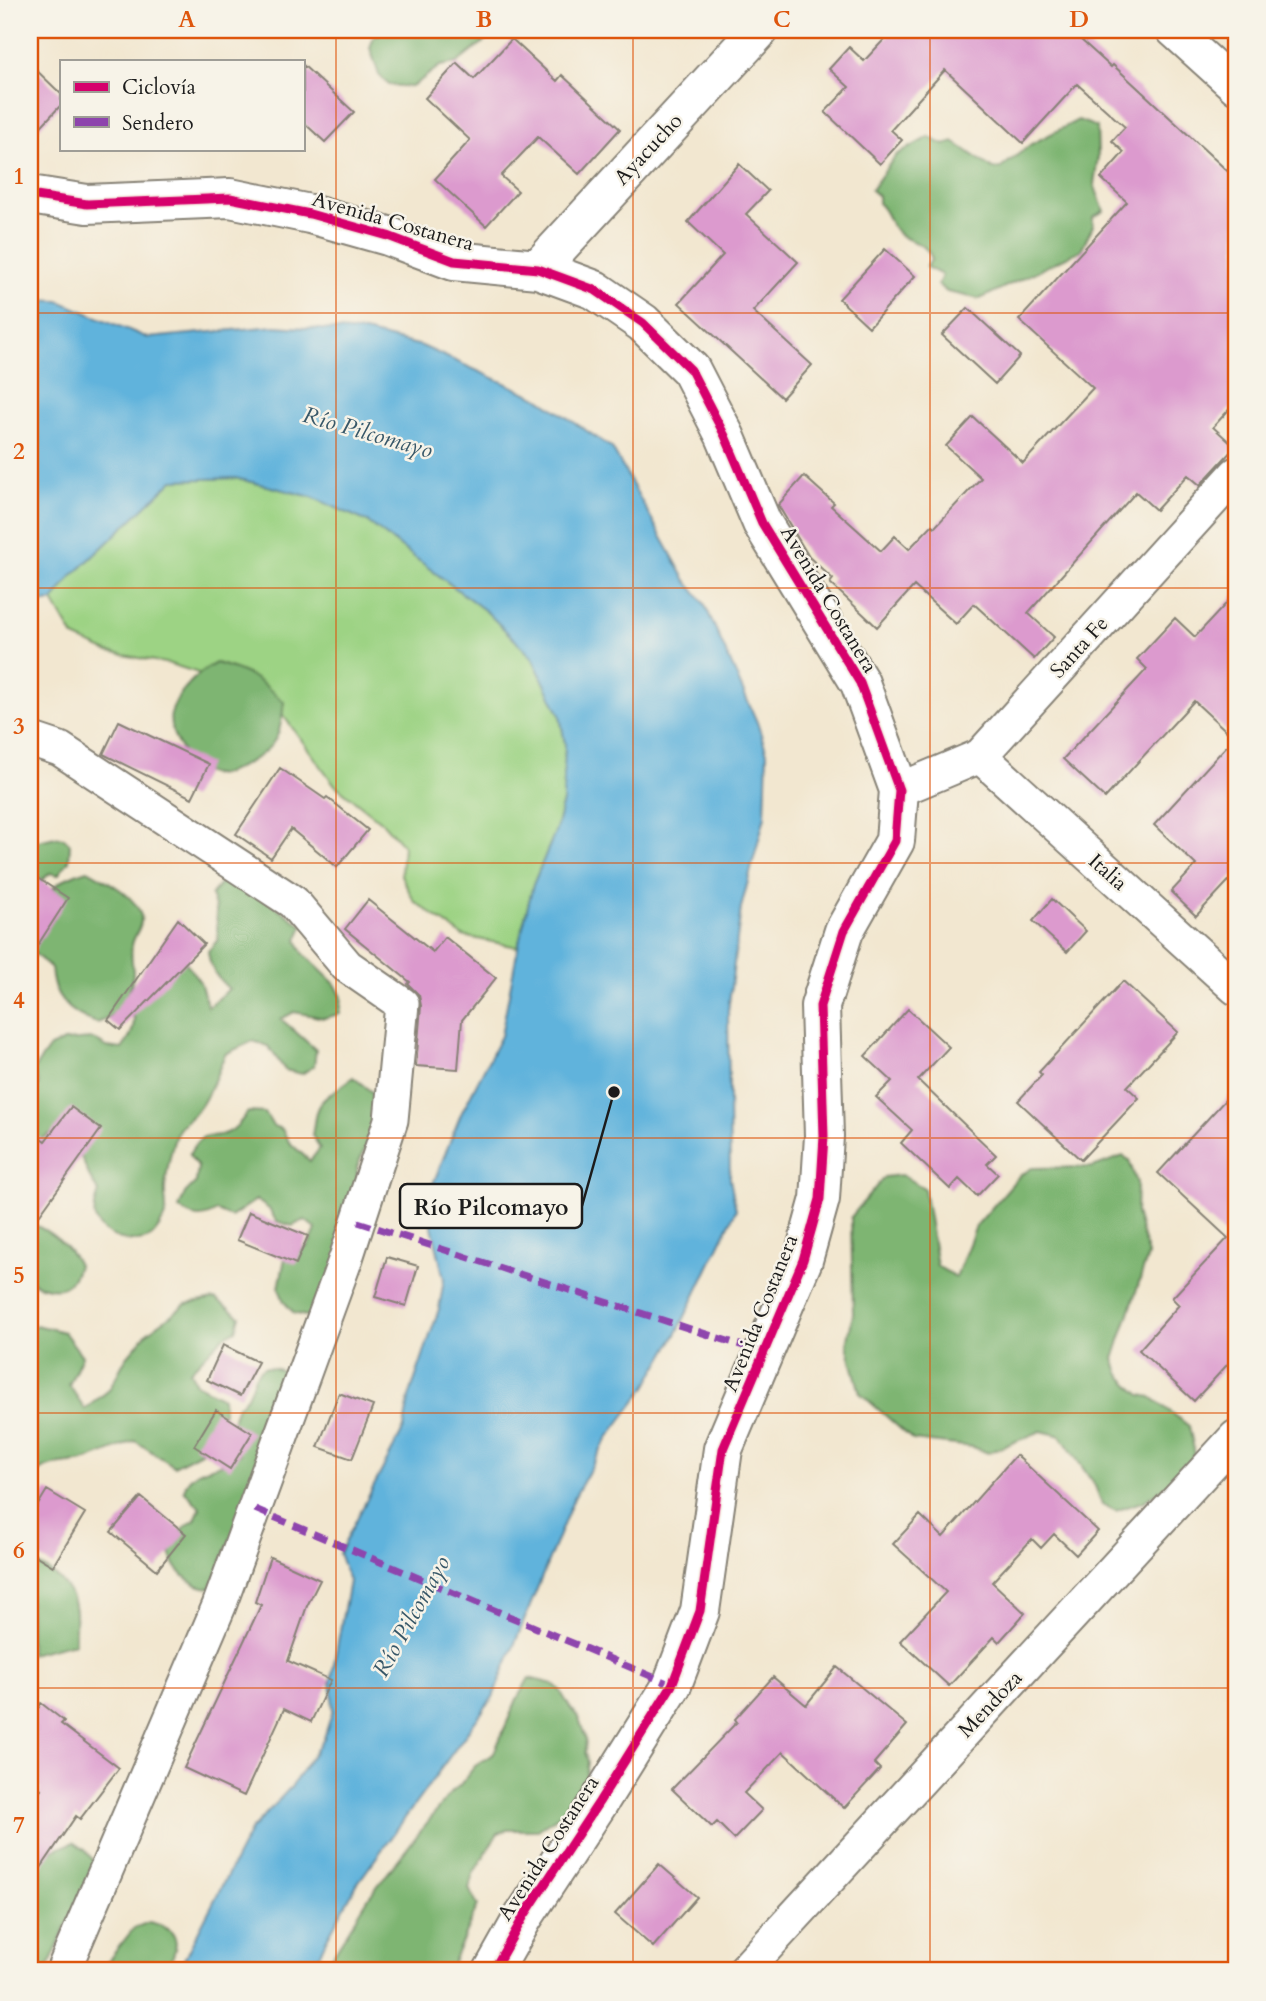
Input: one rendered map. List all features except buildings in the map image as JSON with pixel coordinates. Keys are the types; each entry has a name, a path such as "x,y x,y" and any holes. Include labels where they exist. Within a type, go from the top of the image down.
{"street":[{"name":"Ayacucho","path":"538,269 759,30"},
{"path":"1173,30 1236,87"},
{"name":"Avenida Costanera","path":"30,195 87,204 230,198 310,214 388,236 454,261 538,269 595,290 643,323 691,370 725,436 762,523 860,683 899,790 895,841 844,932 820,1006 824,1136 820,1199 803,1260 723,1449 700,1611 672,1685 524,1916 493,1971"},
{"name":"Santa Fe","path":"899,790 980,756 1236,474"},
{"path":"30,739 60,750 293,902 347,966 402,1004 391,1120 346,1258 219,1606 64,1971"},
{"name":"Italia","path":"980,756 1236,988"},
{"name":"Mendoza","path":"744,1971 1236,1437"}],"green space":[{"path":"388,30 499,30 457,63 440,66 412,87 389,85 379,75 370,48 374,36"},
{"path":"1078,120 1097,127 1098,157 1094,184 1104,211 1093,217 1093,226 1081,250 980,299 947,292 938,285 942,275 926,267 932,259 929,253 921,245 897,232 878,203 878,196 871,190 896,155 929,137 944,145 954,142 993,169 1001,168 1031,144"},
{"path":"235,478 312,497 368,522 487,612 532,657 560,715 565,744 563,801 556,830 533,885 518,947 463,936 414,901 401,875 403,845 383,823 335,785 276,706 252,690 170,664 108,652 74,637 53,601 70,578 173,480"},
{"path":"216,663 253,677 284,702 279,730 266,751 232,771 214,775 197,767 182,751 173,732 171,714 183,691 202,672"},
{"path":"55,837 64,838 70,844 69,861 58,875 50,873 30,891 30,843"},
{"path":"88,870 127,895 141,916 141,924 132,946 133,978 129,990 115,1012 97,1023 79,1015 64,1003 55,988 51,968 30,950 30,930 37,922 52,889 66,878"},
{"path":"229,873 303,926 297,940 303,953 335,984 342,997 340,1014 324,1018 294,1012 281,1019 316,1050 314,1066 302,1074 285,1070 268,1046 253,1041 225,1054 204,1101 176,1136 166,1183 165,1215 160,1226 152,1236 144,1240 119,1238 98,1225 95,1208 99,1192 91,1180 67,1124 40,1140 30,1141 30,1105 39,1083 33,1070 50,1047 64,1041 93,1039 107,1047 122,1049 132,1030 133,1009 182,957 200,982 208,1007 229,989 214,972 208,951 218,940 216,910 211,895"},
{"path":"353,1077 378,1097 381,1112 357,1167 353,1286 349,1301 339,1312 308,1317 294,1313 284,1302 279,1288 285,1258 305,1248 316,1229 305,1220 292,1226 276,1221 269,1209 256,1200 231,1217 217,1211 198,1217 179,1208 185,1193 196,1182 198,1167 189,1155 198,1141 206,1136 230,1131 248,1112 265,1113 273,1126 282,1129 289,1142 310,1161 320,1148 312,1135 318,1107"},
{"path":"1123,1156 1129,1160 1137,1183 1136,1213 1148,1255 1114,1359 1120,1375 1135,1390 1141,1395 1151,1397 1189,1426 1195,1454 1179,1478 1144,1501 1116,1511 1102,1504 1095,1486 1061,1436 1041,1431 988,1453 973,1447 913,1440 860,1393 847,1345 853,1314 851,1217 884,1177 901,1175 924,1188 937,1266 956,1277 976,1226 1019,1176 1032,1168 1093,1167"},
{"path":"30,1223 58,1240 78,1265 66,1286 53,1289 30,1281"},
{"path":"215,1299 240,1316 236,1330 223,1337 190,1371 196,1384 223,1398 224,1413 205,1438 201,1452 174,1466 135,1441 83,1461 47,1467 30,1482 30,1329 36,1325 64,1332 82,1356 69,1385 85,1409 109,1390 126,1358 147,1333 186,1304"},
{"path":"264,1367 280,1370 295,1378 211,1588 197,1585 178,1570 170,1549 176,1536 195,1520 200,1508 184,1490 193,1475 240,1454 233,1432 234,1415 247,1396 255,1376"},
{"path":"33,1563 53,1574 69,1591 75,1610 75,1643 30,1654 30,1565"},
{"path":"529,1678 553,1684 579,1718 586,1740 588,1762 585,1784 562,1813 538,1830 507,1830 498,1833 473,1874 469,1889 478,1905 449,1971 323,1971 369,1897 452,1791 475,1766 494,1753"},
{"path":"74,1842 85,1850 94,1862 47,1971 30,1971 30,1863 33,1859"},
{"path":"149,1922 168,1929 175,1940 174,1954 165,1971 100,1971 134,1928"}],"water":[{"path":"30,300 59,301 148,338 275,326 364,332 422,346 538,398 612,448 685,579 704,603 757,722 767,753 765,816 741,908 728,1011 730,1179 736,1210 678,1331 646,1387 607,1439 574,1498 493,1697 357,1884 312,1971 178,1971 250,1831 291,1787 324,1738 333,1710 331,1680 349,1581 339,1553 404,1428 409,1397 439,1309 444,1279 431,1222 431,1189 461,1114 501,1036 533,885 556,830 563,801 565,744 560,715 532,657 487,612 368,522 312,497 235,478 173,480 70,578 53,601 30,604"}],"marked path":[{"path":"358,1222 765,1353"},
{"path":"255,1509 672,1685"}],"cycle path":[{"path":"30,195 87,204 230,198 310,214 388,236 454,261 538,269 595,290 643,323 691,370 725,436 762,523 860,683 899,790 895,841 844,931 820,1006 824,1136 820,1199 803,1260 723,1449 700,1611 672,1685 524,1916 493,1971"}],"place":[{"name":"Río Pilcomayo","path":"614,1092"}]}
